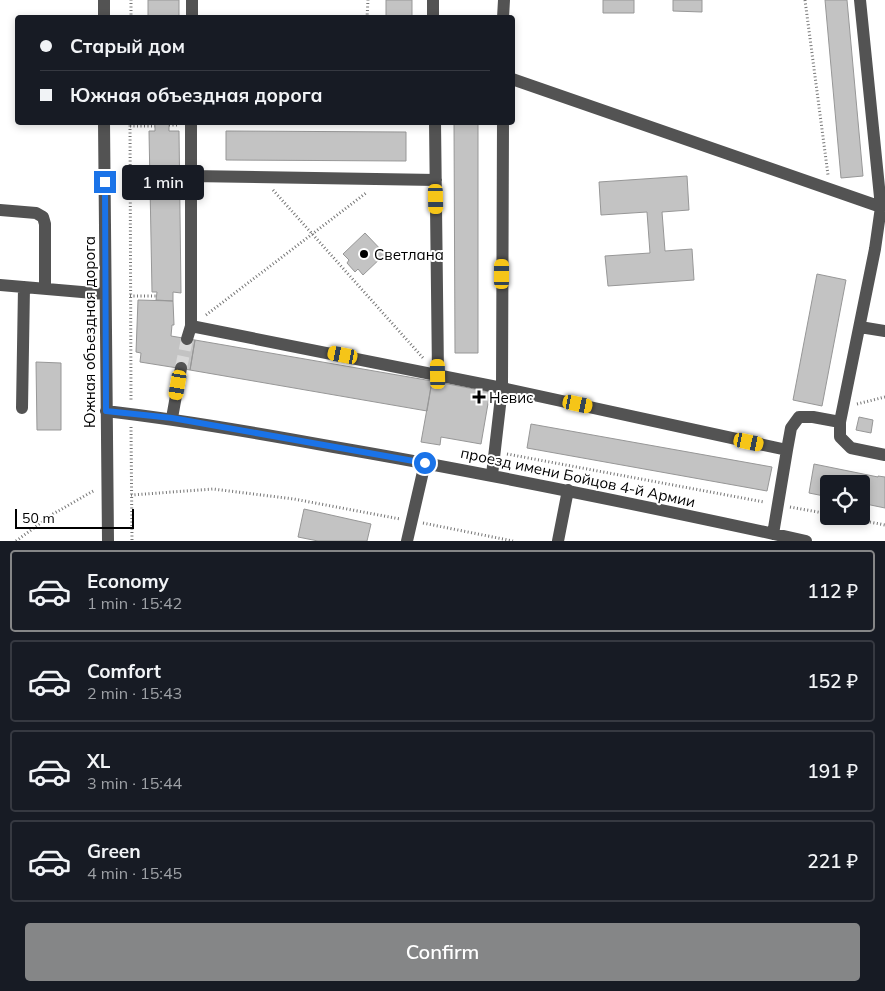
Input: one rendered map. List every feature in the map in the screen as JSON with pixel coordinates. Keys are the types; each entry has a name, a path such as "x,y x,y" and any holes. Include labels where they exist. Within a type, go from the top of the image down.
{"street":[{"path":"104,0 104,15"},
{"path":"192,0 192,15"},
{"path":"433,0 433,15"},
{"path":"503,15 504,0"},
{"path":"860,0 880,143 881,207 860,327 840,422 840,437 851,448 885,455"},
{"path":"515,80 881,207"},
{"name":"Южная объездная дорога","path":"104,125 108,541"},
{"path":"187,339 191,326 191,125"},
{"path":"435,125 438,374"},
{"path":"492,475 502,388 503,125"},
{"path":"191,176 436,180"},
{"path":"0,210 36,213 43,217 45,224 45,289"},
{"path":"0,285 105,294"},
{"path":"22,408 24,287"},
{"path":"191,326 438,374 787,450"},
{"path":"860,327 885,331"},
{"path":"172,418 181,368"},
{"name":"проезд имени Бойцов 4-й Армии","path":"106,411 172,418 492,475 568,490 755,536 773,534 806,541"},
{"path":"773,534 791,428 799,417 813,417 840,422"},
{"path":"407,541 425,463"},
{"path":"558,541 568,490"}],"path":[{"path":"131,0 131,15"},
{"path":"367,15 368,0"},
{"path":"805,0 830,189"},
{"path":"130,125 130,296 156,296"},
{"path":"142,125 155,126"},
{"path":"261,177 438,374"},
{"path":"191,326 384,179"},
{"path":"843,408 885,397"},
{"path":"494,452 820,512"},
{"path":"16,541 53,514 107,484"},
{"path":"131,495 213,489 294,499 513,541"},
{"path":"870,522 885,525"}],"building":[{"path":"148,0 179,0 179,15 148,15"},
{"path":"386,0 412,0 412,15 386,15"},
{"path":"603,0 634,0 634,13 603,13"},
{"path":"673,0 702,0 702,12 673,11"},
{"path":"825,0 847,0 863,176 841,178"},
{"path":"155,125 169,125 169,131 179,131 181,293 173,292 173,301 156,300 157,292 152,292 149,131 155,131"},
{"path":"454,125 478,125 478,353 455,353"},
{"path":"226,131 406,132 406,161 226,160"},
{"path":"687,176 689,210 662,212 665,251 692,249 694,280 608,286 605,256 650,253 647,212 601,215 599,182"},
{"name":"Светлана","path":"365,233 385,254 363,275 358,269 355,272 347,263 349,260 343,254"},
{"path":"817,274 846,280 822,406 793,400"},
{"path":"138,300 173,301 174,325 172,325 171,336 195,340 190,370 140,362 141,353 136,352"},
{"path":"195,340 432,381 427,411 190,370"},
{"path":"36,362 61,363 61,430 37,430"},
{"path":"432,381 490,392 481,444 441,437 440,445 421,442"},
{"path":"859,417 873,420 871,433 856,430"},
{"path":"531,424 772,467 767,491 527,448"},
{"path":"814,464 868,475 820,475 820,495 809,493"},
{"path":"870,475 885,477 885,508 870,505"},
{"path":"304,509 371,524 367,541 318,541 298,537"}],"tunnel":[{"path":"181,368 187,339"}],"place":[{"name":"Светлана","path":"364,254"},
{"name":"Невис","path":"479,397"}],"route":[{"path":"105,182 106,411 172,418 425,463"}]}
